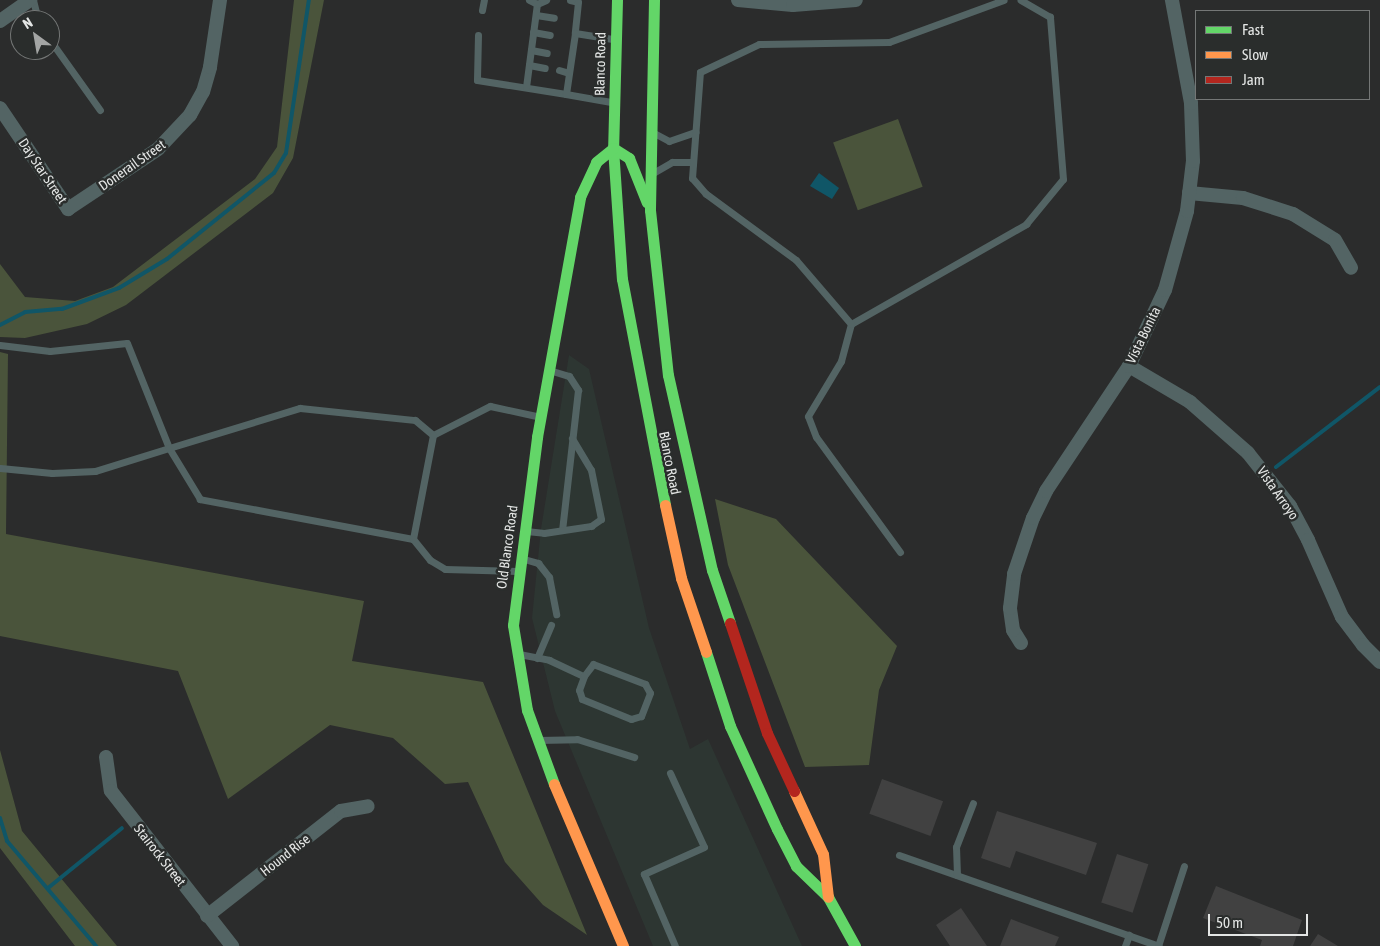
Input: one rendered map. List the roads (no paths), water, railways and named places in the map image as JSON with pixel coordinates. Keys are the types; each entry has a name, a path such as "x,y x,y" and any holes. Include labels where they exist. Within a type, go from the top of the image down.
{"main road":[{"name":"Blanco Road","path":"617,0 613,148 625,298 662,498 681,578 709,670 756,784 796,866 828,897 855,946"},
{"name":"Blanco Road","path":"654,0 650,210 668,375 712,570 767,732 823,854 828,897"},
{"path":"613,148 629,158 634,167 638,186 650,210"},
{"name":"Old Blanco Road","path":"613,148 596,162 580,197 541,417 524,531 513,625 516,654 527,710 562,806 623,946"}],"street":[{"path":"0,21 32,0"},
{"name":"Donerail Street","path":"68,209 158,149 190,115 203,92 210,66 220,0"},
{"path":"738,0 794,5 856,0"},
{"name":"Vista Bonita","path":"1021,643 1013,630 1010,608 1014,574 1033,518 1046,490 1129,366 1165,290 1189,193 1193,161 1192,103 1172,0"},
{"name":"Day Star Street","path":"0,108 68,209"},
{"path":"1189,193 1244,198 1293,214 1335,240 1351,268"},
{"name":"Vista Arroyo","path":"1129,366 1190,402 1248,453 1290,506 1308,540 1342,617 1362,645 1380,662"},
{"name":"Stairock Street","path":"106,757 111,791 232,946"},
{"name":"Hound Rise","path":"207,916 341,811 368,806"}],"lane":[{"path":"482,10 484,0"},
{"path":"529,0 537,4"},
{"path":"537,4 546,0"},
{"path":"566,94 578,2 570,0"},
{"path":"851,324 796,260 706,194 692,178 700,72 759,44 889,42 1004,0"},
{"path":"900,552 816,437 808,416 841,361 851,324 1026,224 1063,179 1050,18 1021,0"},
{"path":"526,87 537,4"},
{"path":"536,15 554,18"},
{"path":"568,20 576,22"},
{"path":"533,32 550,35"},
{"path":"478,35 477,80 615,102"},
{"path":"565,38 616,39"},
{"path":"531,50 547,53"},
{"path":"60,54 100,110"},
{"path":"562,56 571,58"},
{"path":"529,65 545,68"},
{"path":"559,70 569,72"},
{"path":"652,132 669,141 695,132"},
{"path":"651,174 672,162 692,162"},
{"path":"0,345 50,351 127,343 169,448 200,499 413,539 430,560 445,569 519,571"},
{"path":"549,370 569,376 578,390 562,530"},
{"path":"433,435 490,406 541,417"},
{"path":"4,468 52,473 95,471 300,408 415,420 433,435"},
{"path":"413,539 433,435"},
{"path":"524,531 562,530 591,526 601,518 591,470 572,437"},
{"path":"521,558 542,566 554,596 556,614"},
{"path":"537,658 552,625"},
{"path":"516,654 537,658 584,676"},
{"path":"593,664 645,684 650,693 641,716 631,719 582,699 579,690 584,676 593,664"},
{"path":"538,740 576,739 634,757"},
{"path":"670,773 704,847 644,874 675,946"},
{"path":"957,875 956,847 973,803"},
{"path":"900,855 1158,946 1184,866"},
{"path":"1125,946 1129,935"}],"water":[{"path":"819,173 839,188 832,199 810,186"}],"waterway":[{"path":"0,325 25,312 62,309 119,288 167,259 274,173 286,153 309,0"},
{"path":"1276,467 1380,387"},
{"path":"0,818 7,841 96,946"},
{"path":"48,888 122,828"}]}
